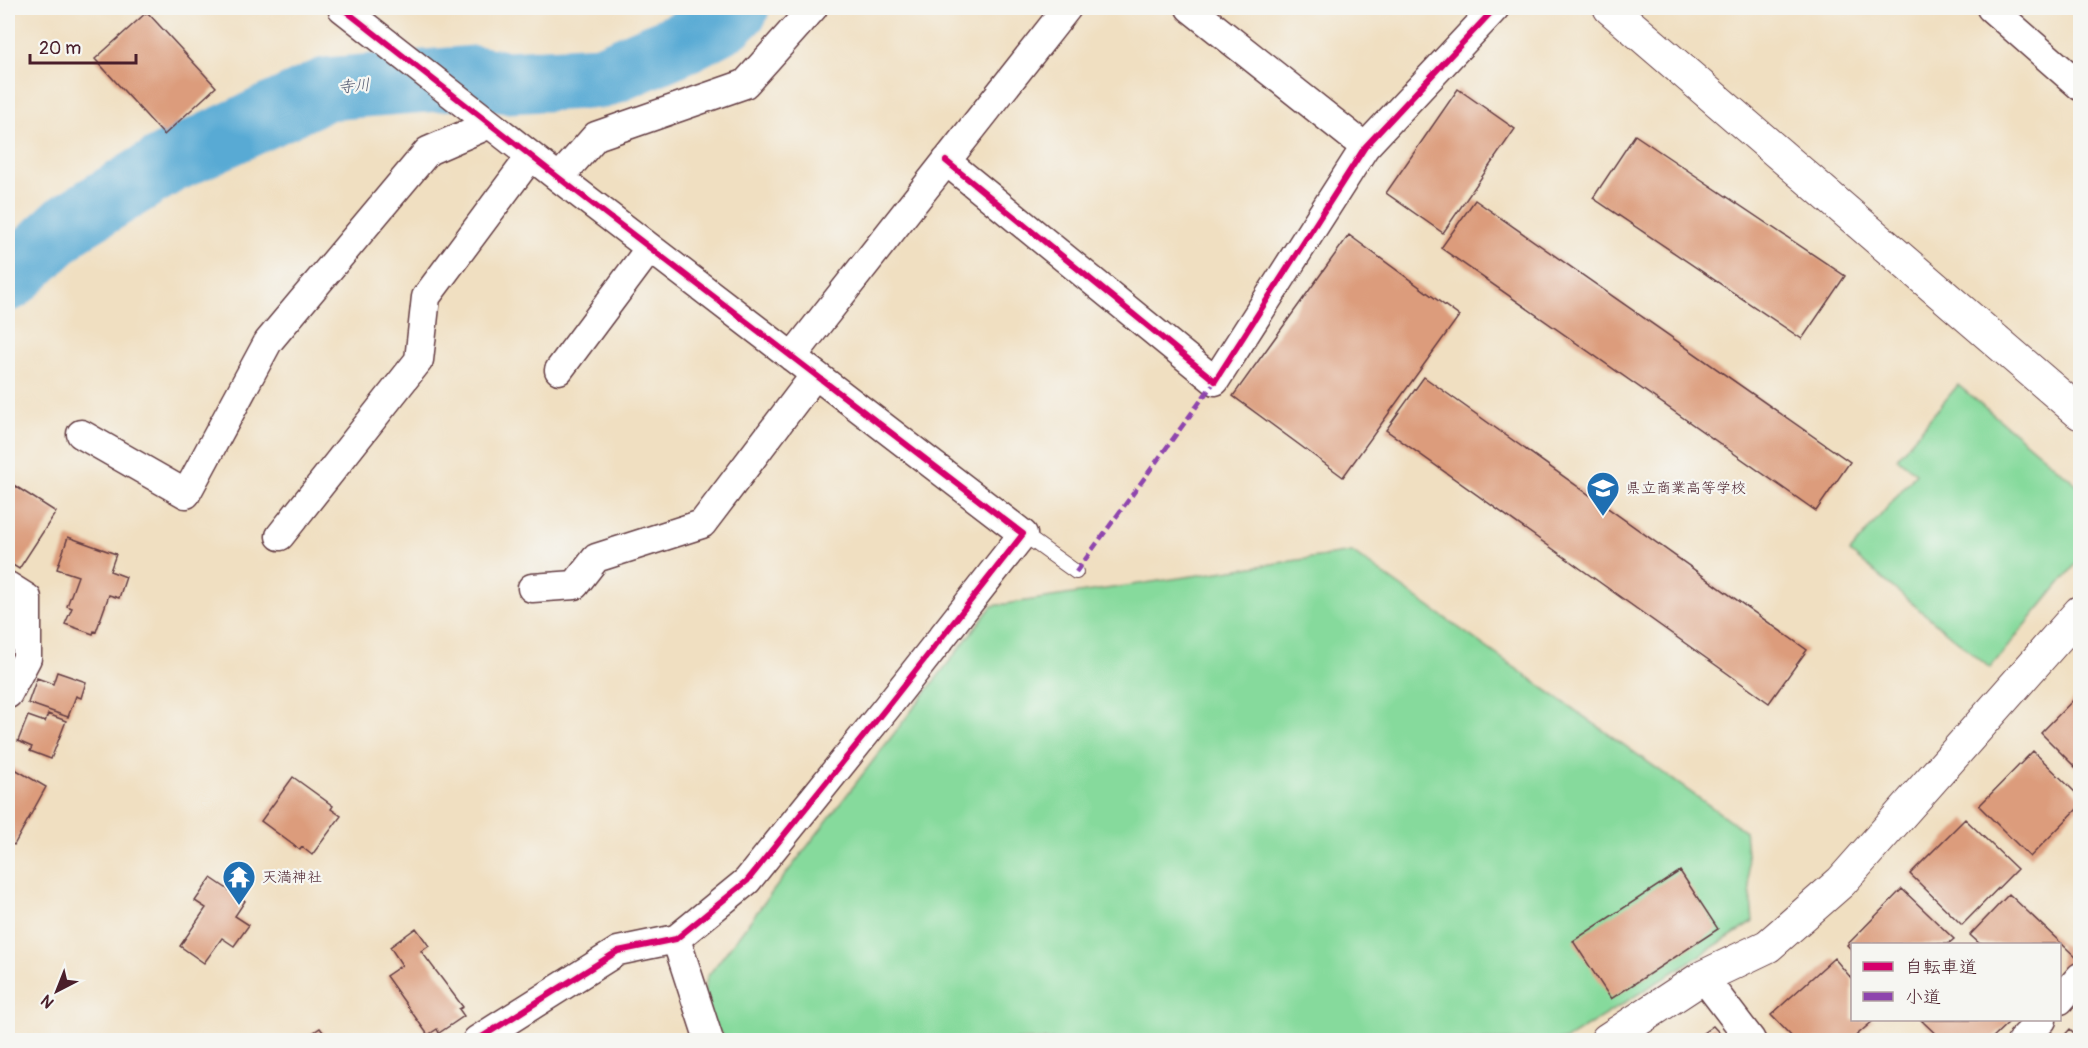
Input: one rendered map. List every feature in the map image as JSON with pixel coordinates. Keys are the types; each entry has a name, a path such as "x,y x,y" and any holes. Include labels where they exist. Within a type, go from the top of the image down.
{"street":[{"path":"342,8 559,178 1023,534 747,881 676,939 618,951 477,1041"},
{"path":"559,178 596,136 745,84 813,8"},
{"path":"792,357 1067,8"},
{"path":"1190,8 1365,147"},
{"path":"946,161 1215,381 1365,147 1495,8"},
{"path":"1610,8 2080,413"},
{"path":"2010,13 2080,86"},
{"path":"81,434 186,494 268,342 428,151 490,124"},
{"path":"280,536 418,360 426,297 531,156"},
{"path":"560,370 650,248"},
{"path":"532,588 575,585 596,558 702,524 815,375"},
{"path":"8,586 27,598 27,658 8,694"},
{"path":"1607,1041 1703,977 1768,946 1841,882 2080,612"},
{"path":"676,939 709,1041"},
{"path":"1703,977 1751,1041"},
{"path":"2061,999 2080,977"},
{"path":"2022,1041 2041,1021"}],"lane":[{"path":"1023,534 1076,572"}],"green space":[{"path":"1958,385 2080,487 2080,559 1990,668 1850,552 1916,473 1897,458"},
{"path":"1352,552 1745,831 1753,922 1565,1040 728,1040 699,1014 707,977 992,606"}],"building":[{"path":"147,12 216,87 164,135 95,59"},
{"path":"1458,89 1515,129 1443,233 1386,193"},
{"path":"1635,135 1845,276 1802,339 1593,198"},
{"path":"1475,200 1850,462 1816,511 1441,248"},
{"path":"1349,235 1459,316 1343,477 1233,396"},
{"path":"1424,377 1807,650 1769,703 1386,430"},
{"path":"12,484 56,512 19,569 8,562 8,492"},
{"path":"68,537 116,554 110,571 126,577 119,598 109,595 96,632 94,631 93,634 65,624 72,608 67,606 78,576 57,569"},
{"path":"57,672 86,682 81,698 76,696 68,717 28,703 37,678 53,684"},
{"path":"2080,693 2080,772 2041,733"},
{"path":"48,714 66,721 51,759 30,751 32,747 18,741 28,716 45,722"},
{"path":"2033,751 2080,797 2080,806 2030,857 1979,806"},
{"path":"8,765 46,787 14,845 8,841"},
{"path":"293,777 333,806 331,809 341,816 312,855 302,847 300,850 261,821"},
{"path":"1965,819 2017,869 1962,925 1910,874"},
{"path":"1680,871 1718,929 1611,999 1573,941"},
{"path":"211,878 245,901 235,916 249,925 234,946 222,938 204,963 180,946 206,908 195,901"},
{"path":"1902,889 1954,939 1949,943 1851,943 1851,949 1847,945"},
{"path":"2009,894 2061,943 1979,943 1970,935"},
{"path":"416,928 429,946 421,951 463,1007 459,1009 464,1016 439,1033 437,1029 428,1035 386,976 402,965 390,947"},
{"path":"2061,943 2080,961 2080,965 2061,986"},
{"path":"1834,958 1851,978 1851,1021 1873,1021 1851,1040 1795,1040 1771,1015"},
{"path":"1922,1021 2010,1021 1990,1040 1942,1040"},
{"path":"1713,1026 1726,1040 1693,1040"},
{"path":"320,1028 329,1040 302,1040"},
{"path":"2070,1029 2080,1040 2060,1040"}],"waterway":[{"name":"寺川","path":"8,280 67,225 168,163 326,89 475,77 507,82 602,77 686,41 726,20 738,8"}],"marked path":[{"path":"1076,572 1215,381"}],"cycle path":[{"path":"342,8 559,178 1023,534 747,881 676,939 618,951 477,1040"},
{"path":"946,161 1215,381 1365,147 1495,8"}],"place":[{"name":"県立商業高等学校","path":"1603,517"},
{"name":"天満神社","path":"239,906"}]}
